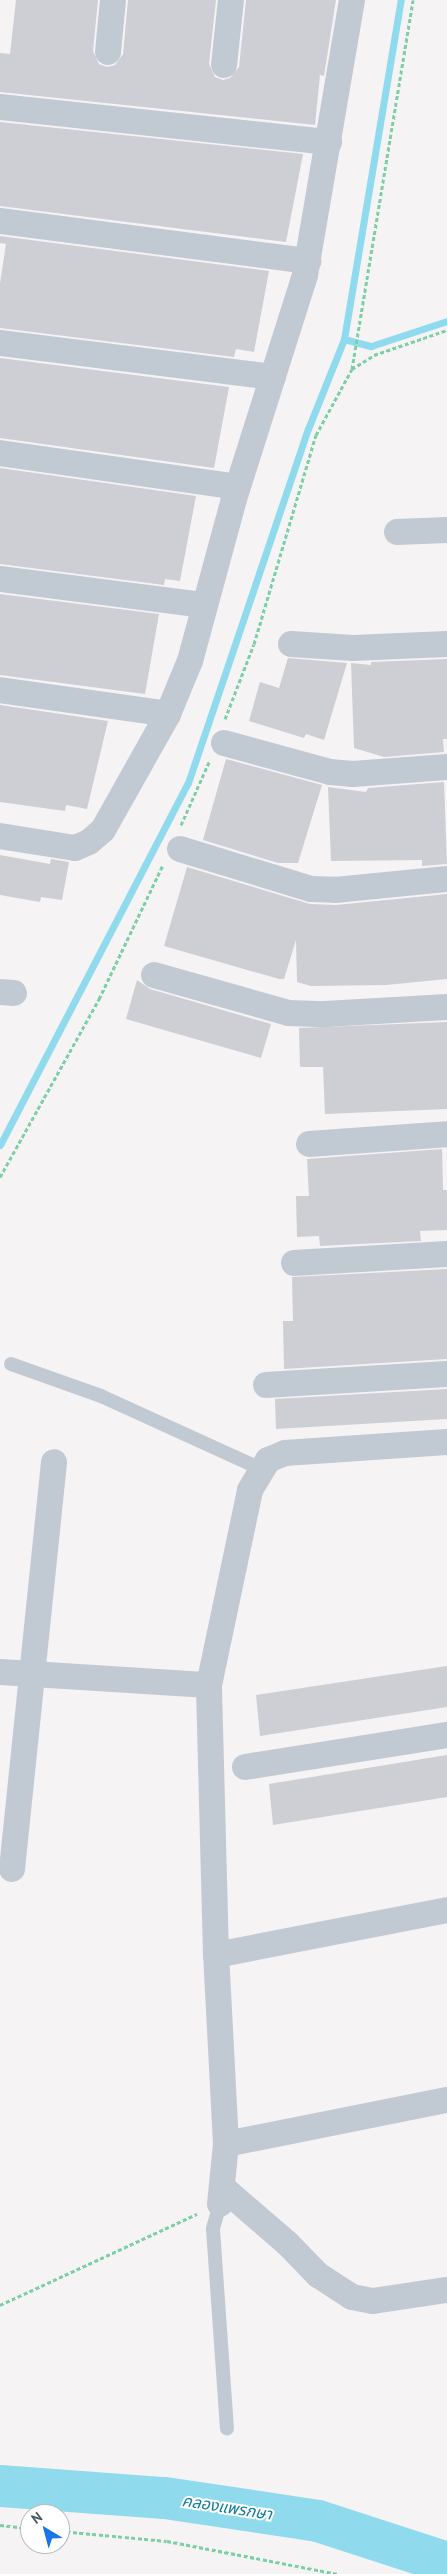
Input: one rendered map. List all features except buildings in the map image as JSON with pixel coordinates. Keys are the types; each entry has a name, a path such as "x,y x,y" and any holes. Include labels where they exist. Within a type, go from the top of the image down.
{"street":[{"path":"108,52 113,0"},
{"path":"224,65 231,0"},
{"path":"0,836 75,848 89,842 103,830 168,714 190,661 238,487 308,261 352,0"},
{"path":"0,107 329,142"},
{"path":"0,221 308,261"},
{"path":"0,343 273,377"},
{"path":"0,453 238,487"},
{"path":"397,532 447,530"},
{"path":"0,579 204,605"},
{"path":"291,644 353,648 447,644"},
{"path":"0,690 168,714"},
{"path":"224,743 330,772 353,774 447,767"},
{"path":"180,849 311,889 335,890 447,879"},
{"path":"154,975 288,1013 325,1014 447,1007"},
{"path":"309,1144 447,1134"},
{"path":"294,1263 447,1254"},
{"path":"266,1385 447,1374"},
{"path":"447,1442 285,1452 268,1460 250,1490 210,1685 216,1955 226,2144 221,2195 288,2244 318,2275 352,2297 373,2301 447,2290"},
{"path":"12,1869 54,1462"},
{"path":"0,1672 210,1685"},
{"path":"245,1767 447,1735"},
{"path":"216,1955 447,1910"},
{"path":"226,2144 447,2100"}],"lane":[{"path":"11,1364 102,1396 261,1469"},
{"path":"221,2195 214,2228 227,2429"}],"path":[{"path":"352,369 413,0"},
{"path":"0,2305 221,2195"},
{"path":"0,2525 20,2527"},
{"path":"70,2532 167,2541 338,2574"}],"waterway":[{"path":"0,1145 188,783 308,429 344,339 401,0"},
{"path":"344,339 371,346 447,321"},
{"name":"คลองแพรกษา","path":"0,2486 165,2498 318,2521 447,2563"}]}
